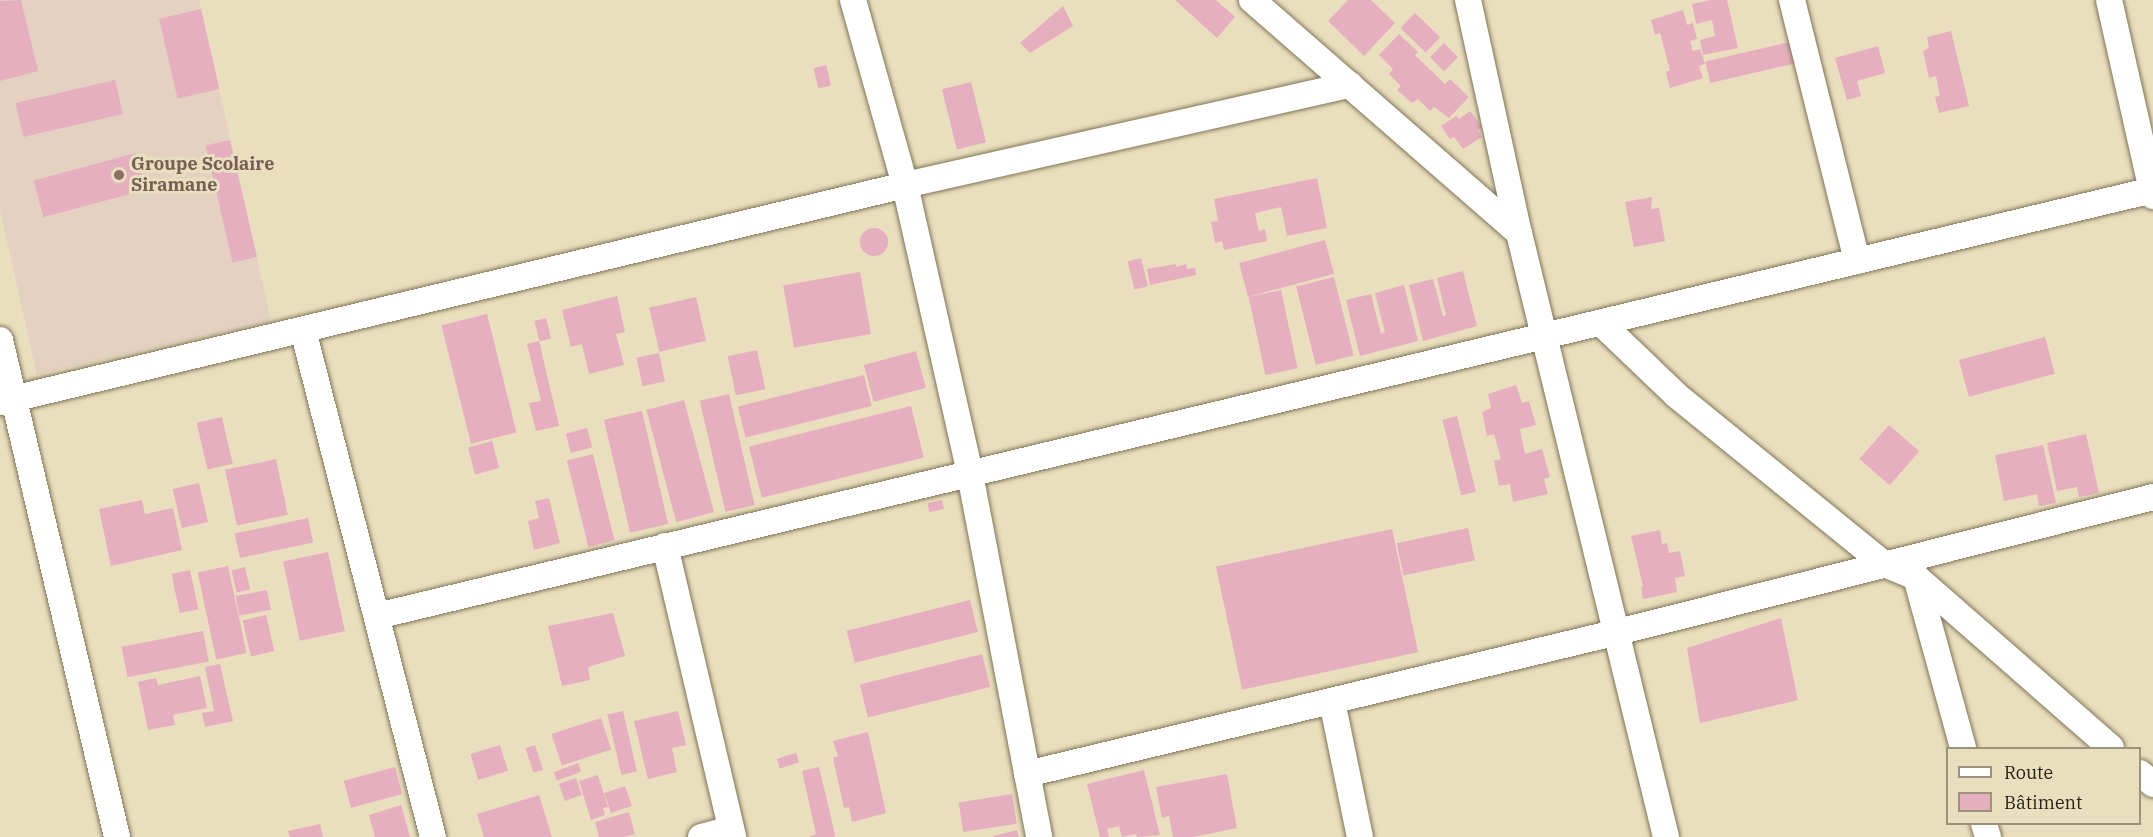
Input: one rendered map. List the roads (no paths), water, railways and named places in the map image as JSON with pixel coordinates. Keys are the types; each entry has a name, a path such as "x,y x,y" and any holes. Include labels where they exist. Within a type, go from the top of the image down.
{"street":[{"path":"853,0 905,185 970,474 1039,837"},
{"path":"1252,0 1519,233"},
{"path":"1468,0 1519,233 1618,632 1666,837"},
{"path":"1792,0 1857,261"},
{"path":"377,616 2152,192 2109,0"},
{"path":"7,401 905,185 1350,85"},
{"path":"1601,323 1676,395 1884,564 1916,577 2110,747"},
{"path":"303,330 433,837"},
{"path":"0,340 7,401 117,837"},
{"path":"1027,774 1618,632 2153,497"},
{"path":"665,546 732,833 701,837"},
{"path":"1916,577 1963,747"},
{"path":"1332,700 1360,837"},
{"path":"2141,775 2153,784"}],"place":[{"name":"Groupe Scolaire Siramane","path":"119,175"}]}
